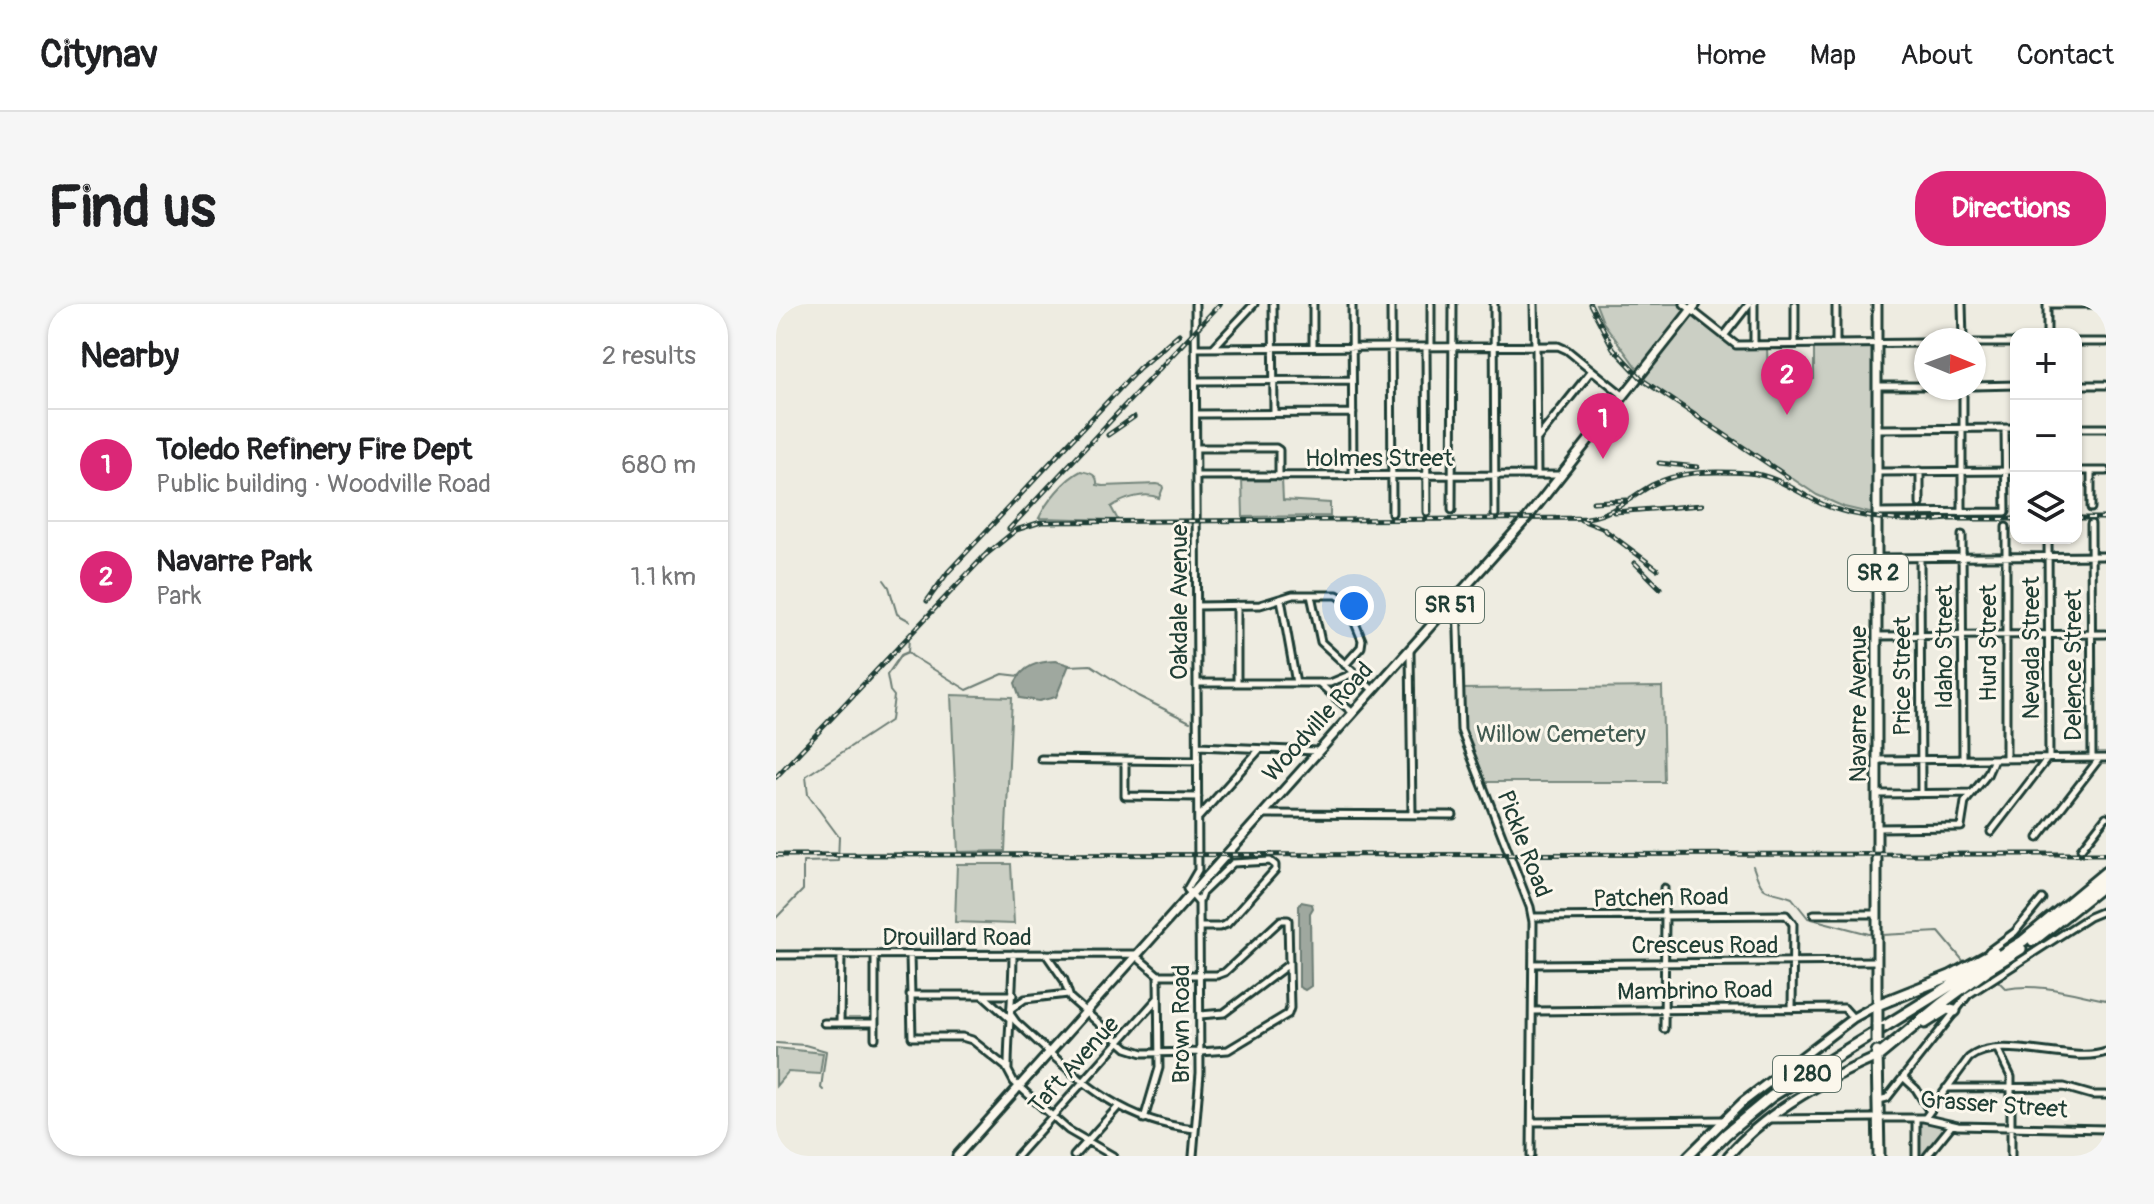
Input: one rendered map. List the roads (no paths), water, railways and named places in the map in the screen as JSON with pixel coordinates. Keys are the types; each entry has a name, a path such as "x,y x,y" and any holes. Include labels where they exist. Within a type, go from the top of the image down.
{"highway":[{"name":"I 280","path":"1704,1156 1772,1096 2023,941 2106,872"},
{"name":"I 280","path":"1712,1156 1755,1115 1785,1094 1986,971 2054,926 2106,883"},
{"path":"1877,1005 1966,967 2027,933 2071,903"},
{"path":"1877,1057 1986,971"},
{"name":"Navarre Avenue","path":"1877,1005 1879,1156"},
{"path":"1908,1032 1945,1010 1955,1011"},
{"name":"Navarre Avenue","path":"1873,1156 1877,1110 1874,1062 1877,1057"}],"main road":[{"name":"Navarre Avenue","path":"1877,304 1877,1005"},
{"name":"Woodville Road","path":"957,1156 1457,597 1562,475 1694,307"},
{"path":"1688,1156 1723,1120 1853,1018 1877,1005"},
{"path":"1728,1156 1768,1119 1836,1076 1877,1057"}],"street":[{"name":"Oakdale Avenue","path":"1191,895 1187,889 1198,873 1195,304"},
{"path":"1212,348 1254,304"},
{"path":"1273,304 1274,413"},
{"path":"1313,304 1313,347"},
{"path":"1352,304 1353,476"},
{"path":"1391,304 1392,513"},
{"path":"1427,512 1431,304"},
{"path":"1452,510 1453,304"},
{"path":"1494,304 1495,515"},
{"path":"1534,304 1537,474"},
{"path":"1684,304 1694,307 1736,345 1914,343"},
{"path":"1724,336 1752,304"},
{"path":"1752,304 1754,345"},
{"path":"1795,304 1795,344"},
{"path":"1836,304 1836,344"},
{"path":"1962,304 1963,328"},
{"path":"2047,328 2047,304 2106,304"},
{"path":"2082,342 2106,342"},
{"path":"1986,343 2010,343"},
{"path":"1195,348 1558,346 1625,397"},
{"path":"1537,439 1592,370"},
{"path":"1196,381 1352,380"},
{"path":"1986,386 2010,385"},
{"path":"2082,385 2106,385"},
{"path":"1877,386 1914,386"},
{"path":"1962,512 1963,400"},
{"path":"1196,414 1353,413"},
{"path":"2082,428 2106,428"},
{"path":"1877,429 2010,429"},
{"path":"1878,513 2006,512 2005,429"},
{"path":"1196,448 1274,447 1280,452 1279,476"},
{"path":"1920,471 1920,504"},
{"path":"1878,472 2010,471"},
{"path":"2082,471 2106,471"},
{"path":"2091,471 2091,508"},
{"name":"Holmes Street","path":"1196,476 1562,475"},
{"name":"Delence Street","path":"2091,524 2092,758"},
{"name":"Hurd Street","path":"2006,527 2006,759"},
{"name":"Idaho Street","path":"1962,535 1963,760"},
{"name":"Nevada Street","path":"2048,544 2049,759"},
{"path":"1878,558 2106,556"},
{"name":"Price Street","path":"1920,558 1921,794"},
{"path":"1197,606 1260,605 1290,595 1337,595 1346,601 1362,642 1345,665"},
{"path":"1311,595 1319,638 1326,649 1373,690"},
{"name":"Pickle Road","path":"1457,597 1461,730 1533,917 1531,1156"},
{"path":"1281,599 1296,683"},
{"path":"1237,605 1237,683"},
{"path":"1878,636 2106,634"},
{"path":"1410,649 1412,814"},
{"path":"1197,683 1330,683 1354,673"},
{"path":"1319,683 1353,713"},
{"path":"1198,746 1318,751"},
{"path":"1198,817 1260,749"},
{"path":"1877,760 2103,758"},
{"name":"Delence Street","path":"2038,838 2103,758"},
{"path":"1041,759 1198,761"},
{"path":"1877,828 1959,828 1964,804 1987,775 1994,759"},
{"path":"1991,832 2049,759"},
{"path":"1125,761 1125,796 1198,797"},
{"path":"1877,794 1972,793"},
{"path":"1263,814 1453,815"},
{"path":"2081,849 2106,817"},
{"path":"1199,903 1200,896 1230,865 1271,861 1275,868 1225,925 1199,927"},
{"path":"1664,888 1664,1029"},
{"path":"1191,895 1199,903"},
{"path":"1966,967 2005,940 2042,899"},
{"name":"Brown Road","path":"1193,1156 1200,1052 1199,903"},
{"path":"1877,1110 1968,995 2089,917 2106,910"},
{"path":"1814,914 1877,914"},
{"name":"Patchen Road","path":"1533,917 1790,917 1793,924 1792,962"},
{"path":"1046,954 1064,980 1068,994 1119,1042 1134,1051 1228,1050 1289,1012 1287,918 1281,920 1225,972 1217,975 1158,975 1137,955"},
{"path":"1013,954 1008,1070 1011,1078 1052,1116 1086,1142 1113,1156"},
{"name":"Drouillard Road","path":"776,955 1137,955"},
{"path":"840,1023 841,955"},
{"path":"875,955 875,1038"},
{"path":"910,955 912,1037 967,1038 1008,1070"},
{"name":"Cresceus Road","path":"1533,964 1877,961"},
{"path":"1792,962 1792,1009"},
{"path":"1200,1015 1224,1013 1289,964"},
{"path":"1144,1119 1159,1070 1158,975"},
{"path":"910,995 1013,992 1028,998"},
{"path":"1011,1014 1020,1001 1028,998 1068,994"},
{"path":"982,995 1011,1014 1083,1082 1118,1107 1144,1119 1196,1129"},
{"name":"Taft Avenue","path":"1017,1156 1158,998"},
{"name":"Mambrino Road","path":"1533,1011 1846,1009 1853,1018"},
{"path":"824,1023 875,1023"},
{"path":"1925,1118 1973,1055 1984,1050 2039,1050 2081,1055 2106,1052"},
{"path":"1998,1050 2009,1071 2011,1087 2011,1156"},
{"path":"1903,1077 1916,1088 1929,1110"},
{"path":"1946,1088 2064,1087 2092,1095 2106,1095"},
{"path":"1074,1156 1118,1107"},
{"name":"Grasser Street","path":"1768,1119 1877,1110 1952,1125 2106,1129"},
{"path":"1916,1118 1916,1156"},
{"path":"1532,1122 1723,1120"},
{"path":"1927,1156 1952,1125"}],"waterway":[{"path":"884,580 897,614 910,621"},
{"path":"909,638 908,652 912,656 967,690 1003,674 1020,676"},
{"path":"776,918 803,890 803,862 838,861 839,837 808,795 806,776 891,720 894,696 887,675 901,655 908,652"},
{"path":"1069,666 1091,665 1138,696 1190,722"},
{"path":"1753,866 1763,888 1792,898 1808,918 1873,935"},
{"path":"1882,935 1939,932 1965,963"},
{"path":"1997,980 2006,989 2043,988 2106,1000"},
{"path":"776,1043 805,1045 826,1051 823,1090"}],"railway":[{"path":"1009,529 1220,304"},
{"path":"1590,304 1613,348 1644,381 1788,477"},
{"path":"927,601 948,572 1139,368 1179,334"},
{"path":"1108,435 1134,417"},
{"path":"1659,463 1697,467"},
{"path":"983,557 1016,530 1041,522 1587,518 1613,509 1663,480 1712,472 1758,474 1822,504 1851,513 1901,520 1949,519"},
{"path":"1593,502 1626,500"},
{"path":"1614,512 1702,505"},
{"path":"2082,518 2106,518"},
{"path":"1939,519 2010,519"},
{"path":"1581,520 1602,528 1657,569"},
{"path":"776,777 990,550"},
{"path":"1635,563 1660,588"},
{"path":"776,855 2106,854"}],"place":[{"name":"Navarre Park","path":"1787,415"},
{"name":"Toledo Refinery Fire Dept","path":"1603,459"}],"park label":[{"name":"Willow Cemetery","path":"1561,734"}]}
